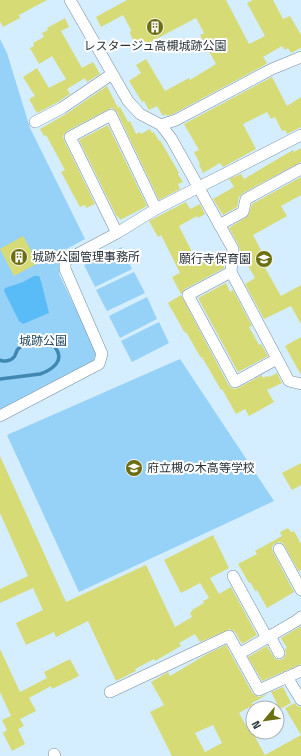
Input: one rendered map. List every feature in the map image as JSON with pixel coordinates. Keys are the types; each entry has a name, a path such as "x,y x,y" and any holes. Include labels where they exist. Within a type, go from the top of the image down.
{"street":[{"path":"70,0 128,101 140,114 161,125 171,138 200,187 233,249 231,272 288,381 300,382"},
{"path":"161,125 176,120 272,70 301,57"},
{"path":"35,122 62,108 112,74"},
{"path":"117,232 70,137 111,115 156,209"},
{"path":"0,416 99,364 102,354 65,269 65,263 68,259 156,209 301,135"},
{"path":"219,225 243,212 246,199 301,169"},
{"path":"231,272 188,295 235,382 277,359"},
{"path":"279,549 301,590"},
{"path":"233,576 268,637 279,653"},
{"path":"238,654 301,617"},
{"path":"110,692 229,636 259,690 301,671"},
{"path":"287,677 301,700"}],"green space":[{"name":"城跡公園","path":"0,39 7,53 30,128 85,239 63,251 59,274 96,351 93,365 0,412"},
{"path":"122,247 132,269 95,287 84,265"},
{"path":"134,272 145,293 107,311 96,290"},
{"path":"147,297 157,319 120,338 109,316"},
{"path":"159,322 169,343 132,362 121,341"},
{"path":"180,359 274,501 79,592 7,435"}],"shaded area":[{"path":"34,276 39,276 49,313 23,324 19,321 4,291 5,288 23,282"}],"building":[{"path":"0,0 47,0 19,15 20,18 3,27 0,21"},
{"path":"127,0 226,0 249,44 265,36 247,3 253,0 273,0 283,19 290,16 301,35 301,48 291,53 288,48 285,50 282,46 263,57 267,63 265,65 173,114 167,116 166,114 163,116 157,106 149,110 144,101 142,102 129,81 141,73 136,65 146,59 165,91 189,78 190,80 216,64 200,35 204,33 196,18 141,47 133,40 130,33 131,30 123,15 101,27 96,17"},
{"path":"65,18 69,27 61,31 82,68 93,62 100,74 87,82 85,78 67,89 70,94 37,113 29,99 35,96 23,77 37,68 49,88 66,79 52,56 39,64 30,48 34,46 33,43 44,37 42,33 48,30 47,28"},
{"path":"272,77 287,106 301,97 301,127 287,134 285,130 282,131 275,117 271,119 267,112 243,124 256,149 223,167 220,163 203,173 194,152 199,150 184,124"},
{"path":"107,86 118,108 120,107 128,122 130,121 136,134 140,132 141,134 150,129 152,133 154,132 159,141 160,140 183,182 178,184 180,189 159,200 117,112 111,108 67,131 63,136 95,204 86,208 85,205 80,207 61,172 65,170 46,135 44,136 40,129 66,114"},
{"path":"108,125 147,206 120,220 118,216 117,217 79,140"},
{"path":"301,148 301,162 243,193 239,197 237,207 223,215 213,199 234,187 229,179 241,174 244,179 293,150 294,152"},
{"path":"301,177 301,195 281,206 287,216 253,235 268,263 266,264 268,267 265,268 281,296 301,285 301,324 291,306 264,319 245,284 255,278 229,228 248,216 252,204"},
{"path":"186,202 190,209 200,204 205,214 198,218 197,216 179,226 198,264 218,254 224,268 185,289 181,294 172,277 180,273 161,235 158,237 149,221"},
{"name":"城跡公園管理事務所","path":"23,236 38,263 14,276 0,249"},
{"path":"226,283 230,292 233,290 252,326 249,327 259,345 261,344 268,356 238,372 198,298"},
{"path":"181,295 229,386 234,389 238,388 262,375 263,378 277,373 282,383 267,390 274,402 249,416 245,409 236,414 168,303"},
{"path":"301,337 301,375 285,346"},
{"path":"0,456 66,602 146,565 175,627 192,617 190,613 192,610 204,603 203,601 209,598 200,583 181,593 164,560 213,535 229,568 210,578 219,594 231,587 257,635 242,644 235,632 230,629 200,642 195,634 179,643 181,646 155,661 154,659 135,669 136,671 116,681 88,621 56,637 54,632 26,645 16,623 43,610 33,588 0,603 0,589 28,576 0,513"},
{"path":"301,463 301,485 292,490 282,473"},
{"path":"288,528 291,532 294,531 301,544 301,570 299,572 283,543 279,542 273,545 273,552 294,592 267,608 257,590 255,591 251,583 249,583 238,564 257,554 255,551 282,536 280,532"},
{"path":"301,626 301,664 262,681 248,657 267,646 275,659 283,659 286,654 285,649 287,648 281,638"},
{"path":"226,645 253,694 259,697 268,694 257,700 245,700 245,710 239,713 245,724 245,740 257,740 265,755 301,735 301,756 172,756 150,712 164,705 151,682 168,672 170,676 207,654","holes":["213,725 222,743 205,752 195,733"]},
{"path":"0,649 20,692 47,678 44,672 70,659 79,676 52,689 51,686 29,698 36,711 20,719 24,726 18,729 25,744 12,751 3,733 7,730 2,720 11,716 0,692"},
{"path":"283,687 291,703 285,706 285,700 275,700 271,692"},
{"path":"295,703 297,706 301,707 301,735 285,708"}],"waterway":[{"path":"0,360 5,361 11,359 21,347 30,342 41,341 50,343 56,349 59,356 54,366 40,374 0,379"}],"place":[{"name":"レスタージュ高槻城跡公園","path":"155,27"},
{"name":"城跡公園管理事務所","path":"19,257"},
{"name":"願行寺保育園","path":"264,259"},
{"name":"府立槻の木高等学校","path":"134,468"}]}
